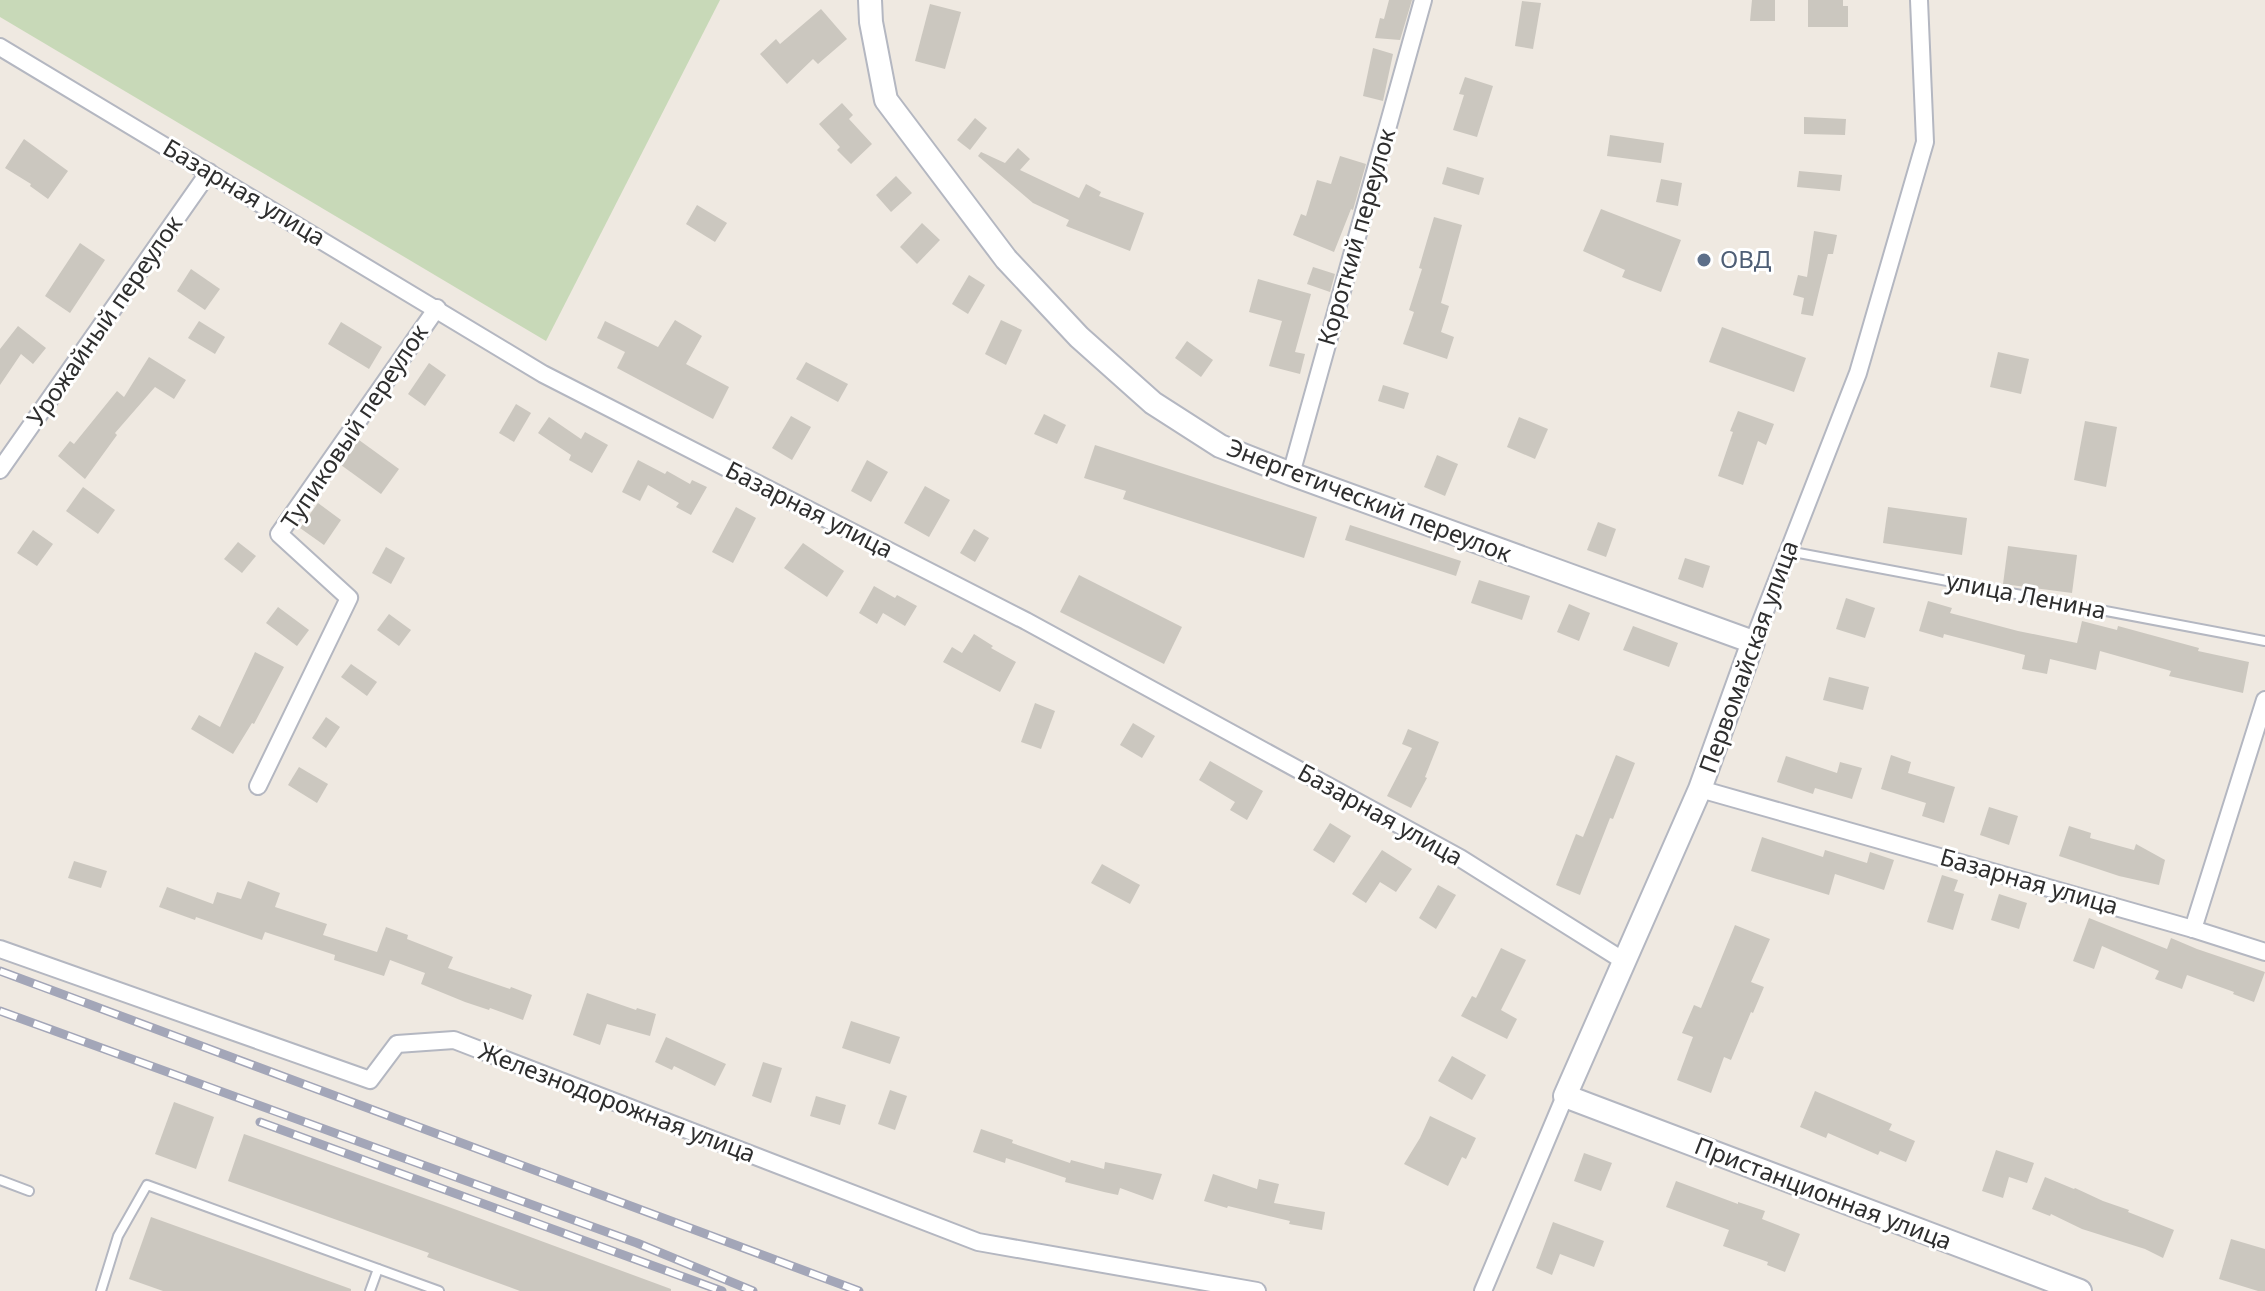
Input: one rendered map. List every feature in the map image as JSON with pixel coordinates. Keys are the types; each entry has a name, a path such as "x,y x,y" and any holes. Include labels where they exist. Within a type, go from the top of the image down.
{"street":[{"name":"Энергетический переулок","path":"870,0 871,22 886,100 1006,259 1079,337 1153,403 1220,446 1753,642"},
{"name":"Короткий переулок","path":"1291,474 1423,0"},
{"name":"Первомайская улица","path":"1483,1291 1700,789 1753,642 1858,373 1925,142 1919,0"},
{"name":"Базарная улица","path":"0,47 543,374 1026,621 1460,858 1624,961"},
{"name":"Урожайный переулок","path":"0,470 209,172"},
{"name":"Тупиковый переулок","path":"258,786 349,598 279,534 437,308"},
{"path":"2193,929 2265,700"},
{"name":"Базарная улица","path":"1700,789 2265,952"},
{"name":"Железнодорожная улица","path":"0,949 370,1080 397,1044 454,1040 978,1242 1257,1291"},
{"name":"Пристанционная улица","path":"1565,1096 2080,1291"}],"lane":[{"name":"улица Ленина","path":"1788,551 2265,641"},
{"path":"0,1180 29,1191"},
{"path":"101,1291 118,1236 147,1185 439,1291"},
{"path":"370,1291 378,1269"}],"green space":[{"path":"0,0 720,0 546,341 0,17"}],"building":[{"path":"1389,0 1412,0 1400,40 1375,38"},
{"path":"1752,0 1775,0 1775,21 1750,21"},
{"path":"1808,0 1843,0 1843,6 1848,6 1848,27 1808,27"},
{"path":"1522,1 1541,3 1533,49 1515,46"},
{"path":"930,4 961,12 945,69 915,61"},
{"path":"821,9 847,39 818,64 813,59 787,84 760,54 776,39 780,44"},
{"path":"1373,48 1393,54 1383,101 1363,96"},
{"path":"1465,77 1493,86 1477,137 1453,130 1464,95 1459,94"},
{"path":"842,103 853,115 849,119 872,144 851,164 819,124"},
{"path":"1804,117 1846,119 1845,135 1804,134"},
{"path":"975,118 987,128 970,150 957,140"},
{"path":"1610,135 1664,143 1661,163 1607,156"},
{"path":"24,139 68,171 48,199 5,168"},
{"path":"1018,148 1030,159 1020,170 1079,198 1086,184 1101,192 1099,196 1144,213 1130,251 1066,226 1069,220 1033,203 978,156 981,152 1005,163"},
{"path":"1340,156 1366,164 1353,210 1334,252 1293,235 1301,214 1306,216 1317,180 1331,184"},
{"path":"1447,167 1484,178 1479,195 1442,184"},
{"path":"1799,171 1842,175 1840,191 1797,187"},
{"path":"896,176 912,193 891,212 876,195"},
{"path":"1661,179 1682,183 1678,206 1656,202"},
{"path":"697,205 727,223 715,242 686,224"},
{"path":"1601,209 1681,240 1661,292 1622,277 1625,270 1583,251"},
{"path":"1434,217 1462,225 1441,303 1449,306 1441,332 1454,337 1447,359 1403,344 1414,312 1409,310"},
{"path":"922,223 940,240 917,264 900,247"},
{"path":"1814,231 1837,235 1833,254 1828,254 1813,316 1801,314 1804,298 1793,295 1798,275 1807,277"},
{"path":"80,243 105,260 70,313 45,296"},
{"path":"1313,267 1335,274 1330,292 1307,284"},
{"path":"191,269 220,289 205,310 177,291"},
{"path":"969,275 985,285 968,314 952,304"},
{"path":"1258,279 1311,294 1295,352 1305,354 1300,374 1269,366 1282,321 1249,312"},
{"path":"675,320 702,336 686,364 729,387 713,419 617,368 625,352 597,338 605,321 658,347"},
{"path":"1001,320 1022,330 1006,365 985,354"},
{"path":"199,321 225,337 215,354 188,338"},
{"path":"341,322 382,347 369,369 328,344"},
{"path":"18,326 46,348 33,364 21,354 0,385 0,349"},
{"path":"1722,327 1806,358 1794,392 1709,362"},
{"path":"1187,341 1213,360 1201,377 1175,358"},
{"path":"1998,352 2029,359 2021,394 1990,387"},
{"path":"149,357 186,380 174,399 155,387 115,433 117,435 85,479 58,456 70,441 74,444 117,391 124,397"},
{"path":"806,362 848,384 838,402 796,379"},
{"path":"429,363 446,375 425,406 408,394"},
{"path":"1383,385 1409,393 1404,409 1378,401"},
{"path":"516,404 531,413 514,442 499,433"},
{"path":"1738,411 1774,424 1766,445 1758,441 1743,485 1718,476"},
{"path":"1044,414 1066,425 1057,444 1034,434"},
{"path":"791,416 811,427 792,460 772,448"},
{"path":"549,417 581,439 585,432 608,445 592,473 569,460 571,455 538,433"},
{"path":"1519,417 1548,429 1535,459 1507,447"},
{"path":"2085,421 2117,427 2106,487 2074,480"},
{"path":"359,440 399,469 381,494 341,465"},
{"path":"1095,445 1317,517 1304,558 1123,499 1126,491 1084,478"},
{"path":"1437,455 1458,464 1445,496 1424,487"},
{"path":"638,460 690,484 692,480 707,487 691,515 676,507 679,503 648,485 640,501 622,492"},
{"path":"867,460 888,472 871,502 851,491"},
{"path":"925,486 950,500 929,537 904,523"},
{"path":"83,487 115,510 98,534 66,511"},
{"path":"318,503 341,520 324,545 300,528"},
{"path":"736,507 756,518 733,563 712,552"},
{"path":"1888,507 1967,518 1962,555 1883,543"},
{"path":"1598,522 1616,529 1606,557 1587,550"},
{"path":"1350,525 1461,561 1456,576 1345,540"},
{"path":"974,529 989,538 975,562 960,553"},
{"path":"33,530 53,544 37,566 17,553"},
{"path":"238,542 256,556 242,573 224,559"},
{"path":"803,543 844,571 827,597 784,568"},
{"path":"2008,546 2077,555 2072,593 2003,584"},
{"path":"386,547 405,558 391,584 372,573"},
{"path":"1685,558 1710,566 1703,588 1678,579"},
{"path":"1079,575 1182,627 1164,664 1060,612"},
{"path":"1479,580 1530,596 1522,620 1471,603"},
{"path":"874,586 917,606 905,626 883,613 877,624 859,613"},
{"path":"1846,598 1875,608 1865,638 1836,629"},
{"path":"1928,601 1952,608 1950,613 2077,643 2082,621 2117,630 2118,626 2199,648 2198,651 2249,662 2243,693 2169,676 2171,671 2100,651 2096,670 2050,659 2047,674 2022,669 2025,655 1944,634 1943,638 1919,631"},
{"path":"1569,604 1590,613 1579,641 1557,632"},
{"path":"278,607 309,630 297,646 266,623"},
{"path":"389,614 411,630 399,646 377,630"},
{"path":"1633,626 1678,643 1669,667 1623,650"},
{"path":"974,634 1016,662 1000,692 943,662 952,647 962,653"},
{"path":"255,652 284,667 254,724 233,754 191,729 199,715 220,727"},
{"path":"351,664 377,682 367,696 341,677"},
{"path":"1829,677 1869,687 1863,710 1823,700"},
{"path":"1035,703 1055,711 1041,749 1021,742"},
{"path":"326,717 340,727 326,748 312,738"},
{"path":"1133,723 1155,736 1142,758 1120,745"},
{"path":"1408,729 1439,742 1427,778 1411,808 1387,796 1412,748 1402,744"},
{"path":"1616,755 1635,763 1580,895 1556,885 1576,834 1583,837"},
{"path":"1891,755 1911,762 1908,773 1955,787 1944,823 1922,816 1926,803 1881,789"},
{"path":"1786,756 1837,773 1840,762 1862,768 1852,799 1815,788 1813,794 1777,782"},
{"path":"1210,761 1263,791 1247,820 1230,810 1235,802 1199,780"},
{"path":"299,767 328,784 317,803 288,785"},
{"path":"1989,807 2018,816 2009,845 1980,835"},
{"path":"1330,823 1351,836 1334,863 1313,850"},
{"path":"2069,826 2091,833 2090,838 2134,850 2136,844 2165,860 2159,885 2119,876 2059,856"},
{"path":"1762,837 1823,857 1825,850 1867,863 1870,852 1894,860 1884,890 1835,874 1829,895 1751,871"},
{"path":"1382,850 1412,869 1396,892 1380,882 1366,903 1352,894"},
{"path":"74,861 107,871 101,888 68,878"},
{"path":"1102,864 1140,885 1130,904 1091,883"},
{"path":"1942,875 1958,880 1954,891 1964,894 1953,930 1927,922"},
{"path":"248,881 280,893 275,907 327,924 323,935 377,952 386,927 453,957 448,968 532,995 523,1020 421,984 425,973 390,960 384,976 334,960 335,955 265,932 262,940 159,907 167,887 213,904 217,892 241,899"},
{"path":"1438,885 1456,895 1436,929 1419,918"},
{"path":"1999,894 2027,903 2019,929 1991,920"},
{"path":"2089,918 2167,949 2171,938 2265,972 2254,1002 2187,975 2182,989 2155,979 2159,971 2102,946 2094,969 2073,961"},
{"path":"1735,925 1770,939 1751,982 1764,987 1731,1060 1724,1057 1711,1093 1677,1080 1693,1037 1682,1033 1694,1005 1701,1008"},
{"path":"1501,948 1526,960 1501,1010 1517,1019 1507,1039 1461,1016 1472,996 1476,998"},
{"path":"587,993 656,1014 650,1036 607,1024 600,1045 573,1035"},
{"path":"851,1021 900,1037 890,1064 842,1048"},
{"path":"666,1037 726,1064 715,1086 674,1066 672,1070 655,1062"},
{"path":"1452,1056 1486,1075 1472,1100 1438,1081"},
{"path":"763,1062 782,1068 771,1103 752,1096"},
{"path":"890,1090 907,1096 895,1130 878,1124"},
{"path":"1815,1091 1892,1124 1889,1130 1915,1141 1906,1162 1880,1151 1878,1155 1828,1133 1826,1138 1800,1127"},
{"path":"816,1096 846,1105 840,1125 810,1116"},
{"path":"174,1102 214,1117 196,1169 155,1154"},
{"path":"1430,1116 1476,1138 1466,1159 1462,1157 1448,1186 1404,1164"},
{"path":"981,1129 1070,1163 1071,1160 1104,1169 1105,1162 1162,1174 1153,1200 1120,1188 1118,1195 1104,1192 1065,1182 1066,1178 1006,1158 1005,1163 973,1152"},
{"path":"244,1134 671,1291 520,1291 427,1257 429,1253 228,1181"},
{"path":"1996,1150 2034,1163 2027,1183 2009,1177 2003,1198 1982,1191"},
{"path":"1584,1153 1612,1163 1601,1191 1574,1181"},
{"path":"1213,1174 1257,1189 1259,1179 1279,1184 1274,1203 1325,1212 1322,1230 1204,1201"},
{"path":"2045,1177 2174,1230 2163,1258 2032,1209"},
{"path":"1676,1181 1765,1211 1762,1219 1800,1234 1785,1272 1767,1265 1768,1262 1723,1246 1729,1230 1666,1207"},
{"path":"151,1217 351,1291 163,1291 129,1279"},
{"path":"1553,1222 1604,1241 1594,1267 1560,1254 1552,1275 1536,1268"},
{"path":"2231,1239 2265,1249 2265,1291 2219,1279"}],"railway":[{"path":"0,971 859,1291"},
{"path":"0,1011 637,1243 753,1291"},
{"path":"260,1122 722,1291"}],"place":[{"name":"ОВД","path":"1704,260"}]}
